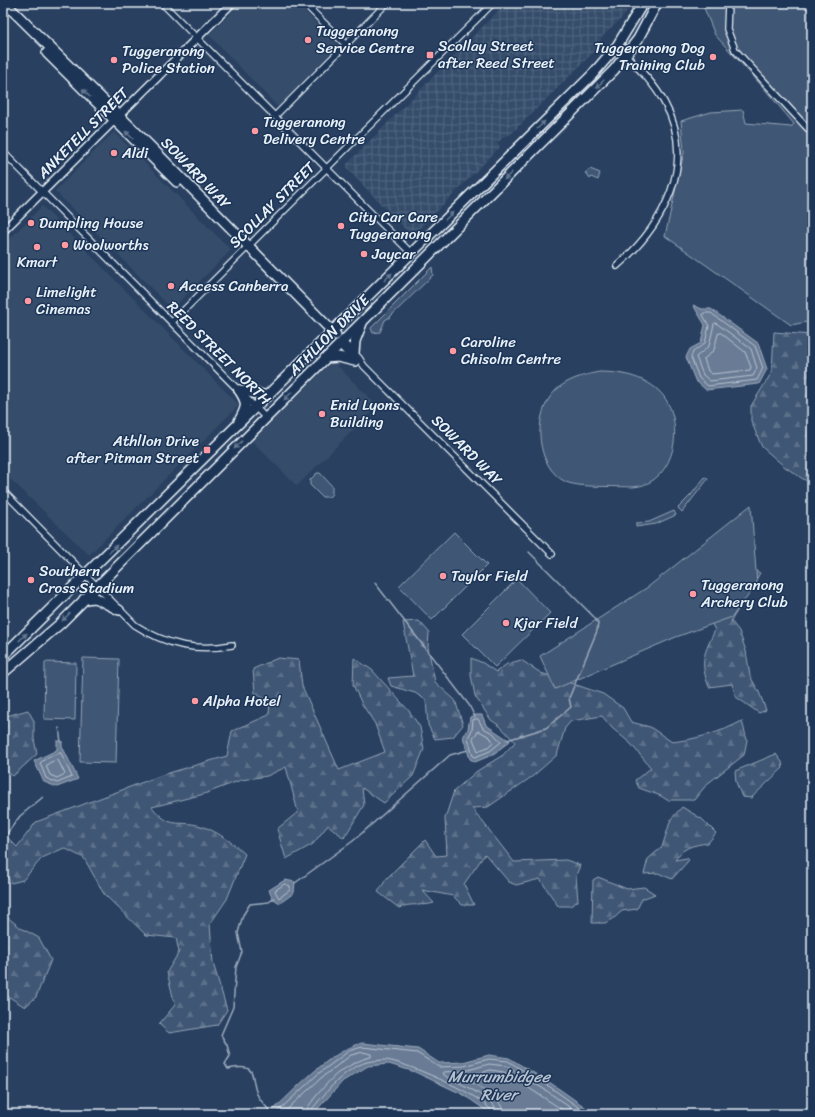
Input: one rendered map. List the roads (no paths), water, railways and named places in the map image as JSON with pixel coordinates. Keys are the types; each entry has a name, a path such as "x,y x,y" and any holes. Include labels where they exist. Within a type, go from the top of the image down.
{"main road":[{"name":"SOWARD WAY","path":"5,3 116,118"},
{"name":"ATHLLON DRIVE","path":"5,651 86,576 592,75 617,46 643,3"},
{"name":"ATHLLON DRIVE","path":"3,673 48,634 84,599 626,56 648,22 657,3"},
{"name":"SOWARD WAY","path":"3,8 116,118 341,343"},
{"path":"411,254 418,256 423,255 446,238"},
{"path":"406,277 416,265 416,258 411,254"},
{"path":"325,358 355,357 355,341 364,320"},
{"path":"239,390 268,396"},
{"path":"234,429 246,407 245,398 239,390"},
{"path":"84,599 95,598 119,610"},
{"path":"5,651 14,654 21,653 48,634"},
{"path":"3,673 12,660 5,651"}],"street":[{"path":"162,3 411,254"},
{"name":"ANKETELL STREET","path":"3,231 232,3"},
{"path":"304,3 346,45"},
{"path":"275,116 387,3"},
{"name":"SCOLLAY STREET","path":"172,322 492,3"},
{"path":"728,3 727,28 735,50 812,133"},
{"path":"617,46 651,82 666,104 676,133 678,165 674,183 663,211 639,246 617,266"},
{"name":"REED STREET NORTH","path":"3,152 266,418"},
{"name":"SOWARD WAY","path":"341,343 552,554"},
{"path":"3,491 119,610 136,625 152,636 178,645 200,649 232,646"}],"water":[{"path":"693,305 702,309 711,309 758,343 767,369 759,384 706,390 695,380 686,357 690,349 701,343 705,325"},
{"path":"482,715 486,725 510,741 492,755 475,762 470,759 463,737 468,729 470,717"},
{"path":"57,741 62,741 62,746 78,779 57,787 44,782 34,761 57,750"},
{"path":"285,880 295,882 294,893 280,903 272,898 269,890"},
{"name":"Murrumbidgee River","path":"362,1043 418,1049 439,1063 463,1062 489,1055 509,1058 552,1084 595,1114 491,1114 464,1095 415,1072 389,1064 368,1066 343,1081 313,1114 269,1114 312,1073 336,1055"}],"waterway":[{"path":"507,740 546,728 571,707 569,698 597,631 598,623 593,616 529,552"},
{"path":"375,583 469,705 475,717"},
{"path":"59,728 61,742"},
{"path":"295,883 353,841 450,755 468,750"},
{"path":"3,839 20,816 43,797"},
{"path":"272,1114 257,1094 252,1072 245,1068 228,1069 225,1064 230,1056 227,1045 221,1035 233,1007 236,967 242,952 238,933 243,915 250,904 269,902 274,898"}],"place":[{"name":"Tuggeranong Service Centre","path":"308,40"},
{"name":"Scollay Street after Reed Street","path":"430,55"},
{"name":"Tuggeranong Dog Training Club","path":"713,57"},
{"name":"Tuggeranong Police Station","path":"114,60"},
{"name":"Tuggeranong Delivery Centre","path":"255,131"},
{"name":"Aldi","path":"114,153"},
{"name":"Dumpling House","path":"31,223"},
{"name":"City Car Care Tuggeranong","path":"341,226"},
{"name":"Woolworths","path":"65,245"},
{"name":"Kmart","path":"37,247"},
{"name":"Jaycar","path":"364,254"},
{"name":"Access Canberra","path":"171,286"},
{"name":"Limelight Cinemas","path":"28,301"},
{"name":"Caroline Chisolm Centre","path":"453,351"},
{"name":"Enid Lyons Building","path":"322,414"},
{"name":"Athllon Drive after Pitman Street","path":"207,450"},
{"name":"Taylor Field","path":"443,576"},
{"name":"Southern Cross Stadium","path":"31,580"},
{"name":"Tuggeranong Archery Club","path":"693,594"},
{"name":"Kjar Field","path":"506,623"},
{"name":"Alpha Hotel","path":"195,701"}]}
